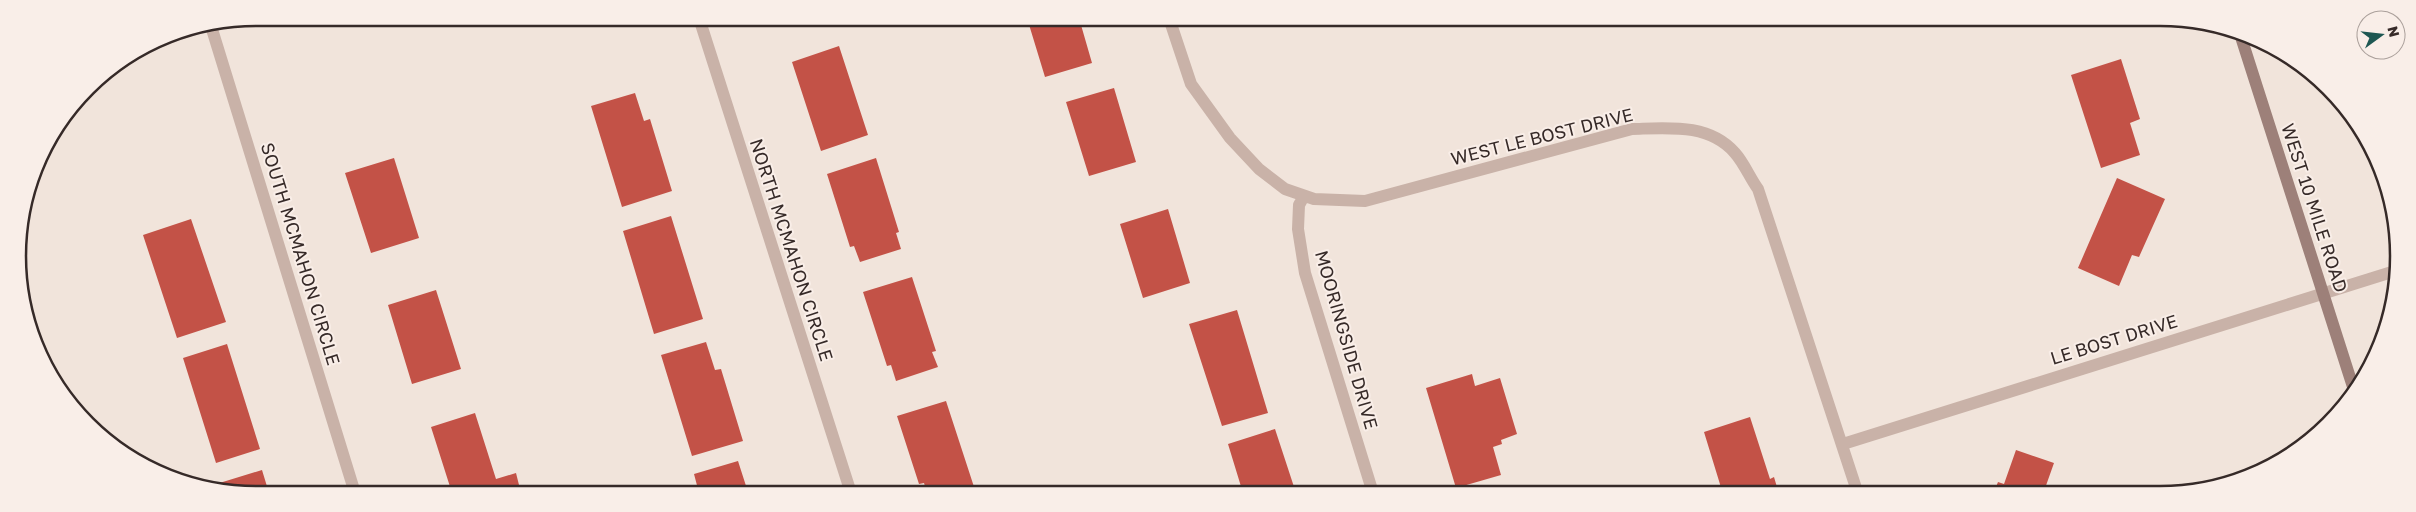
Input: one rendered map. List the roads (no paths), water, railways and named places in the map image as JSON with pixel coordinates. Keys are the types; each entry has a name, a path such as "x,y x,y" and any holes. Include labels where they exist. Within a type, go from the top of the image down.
{"main road":[{"name":"WEST 10 MILE ROAD","path":"2242,42 2352,383"}],"street":[{"name":"NORTH MCMAHON CIRCLE","path":"702,26 849,486"},
{"name":"WEST LE BOST DRIVE","path":"1172,26 1191,84 1230,138 1259,169 1285,189 1314,199 1365,200 1632,129 1677,128 1706,132 1734,152 1758,189 1855,486"},
{"name":"SOUTH MCMAHON CIRCLE","path":"212,31 353,486"},
{"name":"MOORINGSIDE DRIVE","path":"1304,196 1299,205 1298,229 1305,273 1371,486"},
{"name":"LE BOST DRIVE","path":"1842,444 2389,273"}]}
